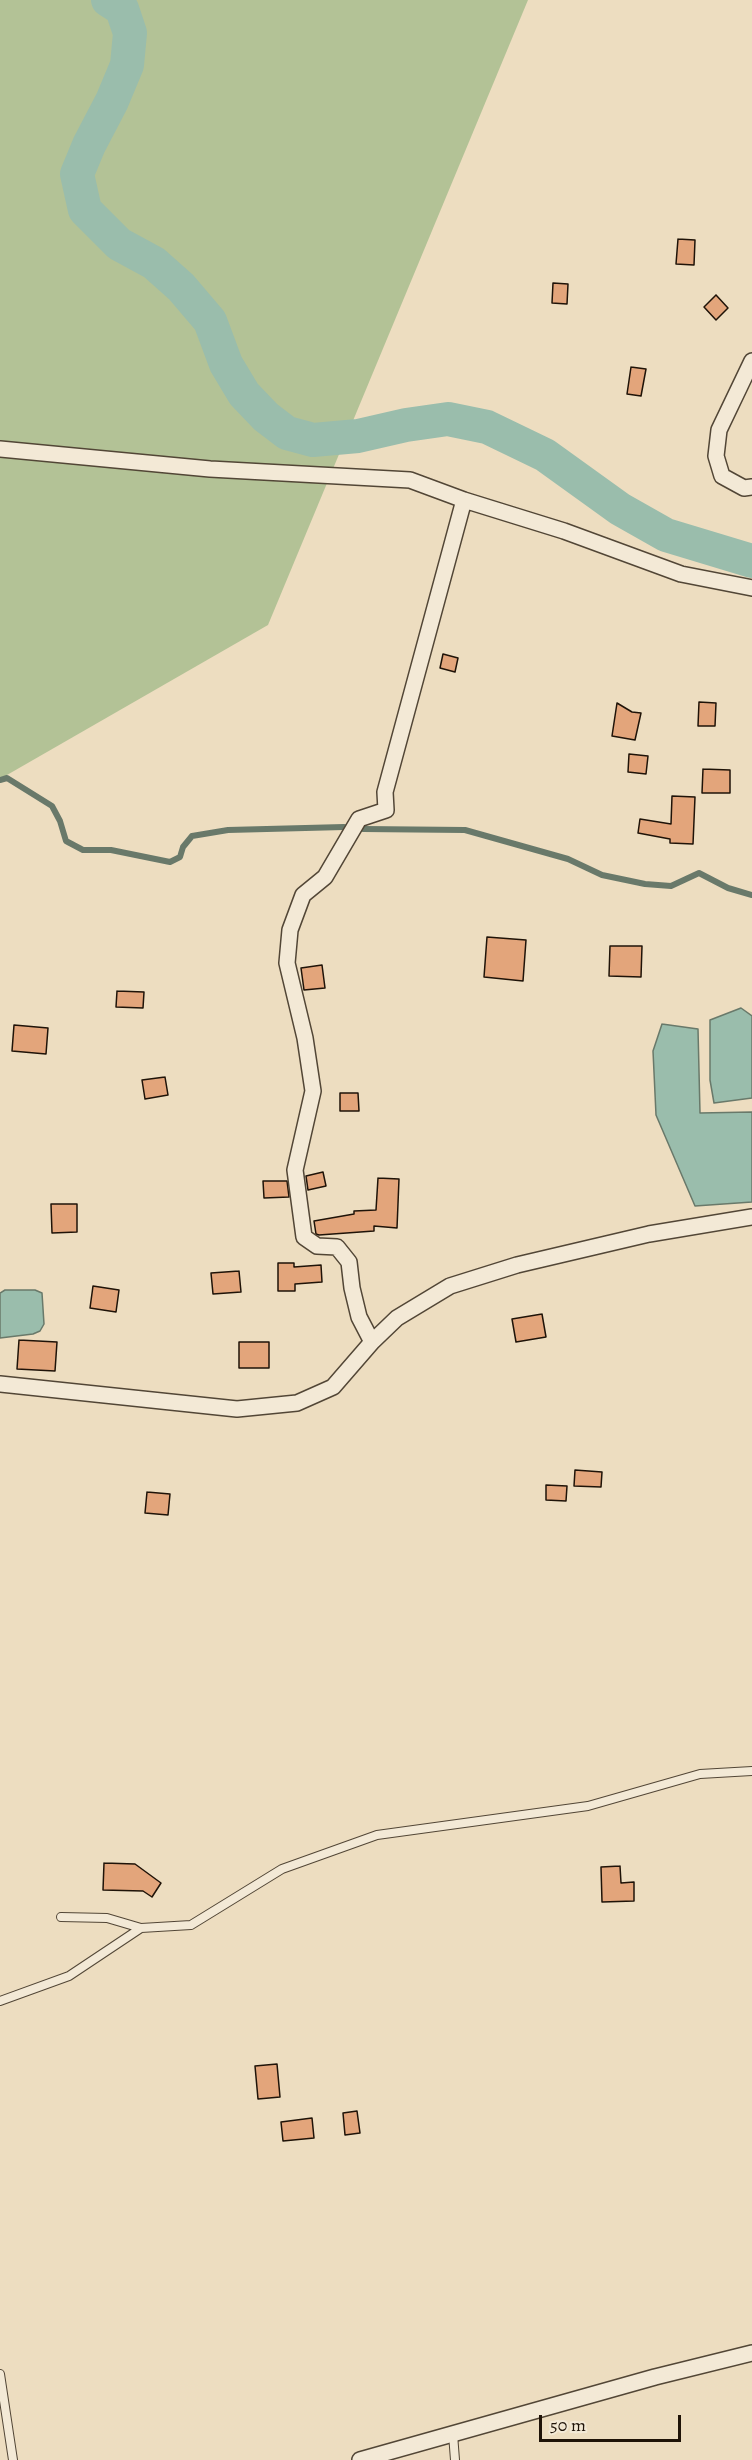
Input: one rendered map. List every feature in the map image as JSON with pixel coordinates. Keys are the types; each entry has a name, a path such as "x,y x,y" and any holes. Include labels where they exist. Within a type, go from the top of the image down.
{"street":[{"path":"752,361 719,430 716,456 722,476 744,488 752,487"},
{"path":"0,449 222,470 410,480 464,500 564,531 681,574 752,588"},
{"path":"372,1342 359,1317 349,1262 337,1247 316,1246 304,1238 295,1170 313,1091 305,1038 287,963 290,930 303,895 325,877 359,819 386,810 385,792 464,500"},
{"path":"0,1384 237,1409 297,1403 333,1387 372,1342 397,1318 450,1287 518,1265 649,1234 752,1217"},
{"path":"360,2460 752,2353"}],"lane":[{"path":"61,1917 107,1918 141,1928 191,1925 282,1869 377,1835 588,1806 700,1774 752,1771"},
{"path":"0,2001 69,1976 141,1928"},
{"path":"0,2374 13,2460"},
{"path":"453,2434 455,2460"}],"shaded area":[{"path":"0,0 528,0 268,625 0,779"},
{"path":"741,1008 752,1016 752,1098 714,1103 710,1080 710,1020"},
{"path":"662,1024 698,1029 700,1113 752,1112 752,1202 695,1206 656,1115 653,1051"},
{"path":"5,1290 35,1290 42,1293 44,1324 40,1331 0,1338 0,1293"}],"building":[{"path":"678,239 695,240 694,265 676,264"},
{"path":"553,283 568,284 567,304 552,303"},
{"path":"716,295 728,308 716,320 704,307"},
{"path":"631,367 646,369 641,396 627,394"},
{"path":"443,654 458,658 455,672 440,668"},
{"path":"699,702 716,703 715,726 698,726"},
{"path":"617,703 632,712 641,713 635,740 612,736"},
{"path":"629,754 648,756 646,774 628,772"},
{"path":"703,769 730,770 730,793 702,793"},
{"path":"672,796 695,797 693,844 670,843 670,839 638,833 640,819 671,824"},
{"path":"487,937 526,940 523,981 484,977"},
{"path":"610,946 642,946 641,977 609,976"},
{"path":"322,965 325,988 304,990 301,968"},
{"path":"117,991 144,992 143,1008 116,1007"},
{"path":"14,1025 48,1028 46,1054 12,1051"},
{"path":"165,1077 168,1095 145,1099 142,1080"},
{"path":"340,1093 358,1093 359,1111 340,1111"},
{"path":"323,1172 326,1186 308,1190 306,1176"},
{"path":"378,1178 399,1179 397,1228 374,1226 374,1231 316,1234 314,1221 354,1214 354,1211 376,1210"},
{"path":"263,1181 287,1181 289,1197 264,1198"},
{"path":"51,1204 77,1204 77,1232 52,1233"},
{"path":"278,1263 294,1263 294,1267 321,1265 322,1282 295,1284 295,1291 278,1291"},
{"path":"239,1271 241,1292 213,1294 211,1273"},
{"path":"93,1286 119,1290 116,1312 90,1308"},
{"path":"542,1314 546,1337 516,1342 512,1319"},
{"path":"19,1340 57,1342 55,1371 17,1369"},
{"path":"239,1342 269,1342 269,1368 239,1368"},
{"path":"575,1470 602,1472 601,1487 574,1486"},
{"path":"546,1485 567,1486 566,1501 546,1500"},
{"path":"147,1492 170,1494 168,1515 145,1513"},
{"path":"104,1863 135,1864 161,1883 152,1897 143,1891 103,1890"},
{"path":"620,1866 621,1883 634,1882 634,1901 602,1902 601,1867"},
{"path":"277,2064 280,2097 258,2099 255,2066"},
{"path":"357,2111 360,2133 345,2135 343,2113"},
{"path":"312,2118 314,2138 283,2141 281,2122"}],"waterway":[{"path":"108,0 122,9 130,33 127,65 77,174 85,210 119,244 154,263 181,287 210,321 226,364 244,394 266,417 287,433 313,440 358,436 406,425 448,419 487,427 545,455 620,509 666,535 752,561"},
{"path":"0,780 7,778 52,806 60,821 66,841 83,850 111,850 170,862 180,857 183,847 192,836 228,830 344,827"},
{"path":"363,829 465,830 568,859 602,875 645,884 671,886 699,873 728,888 752,895"}]}
